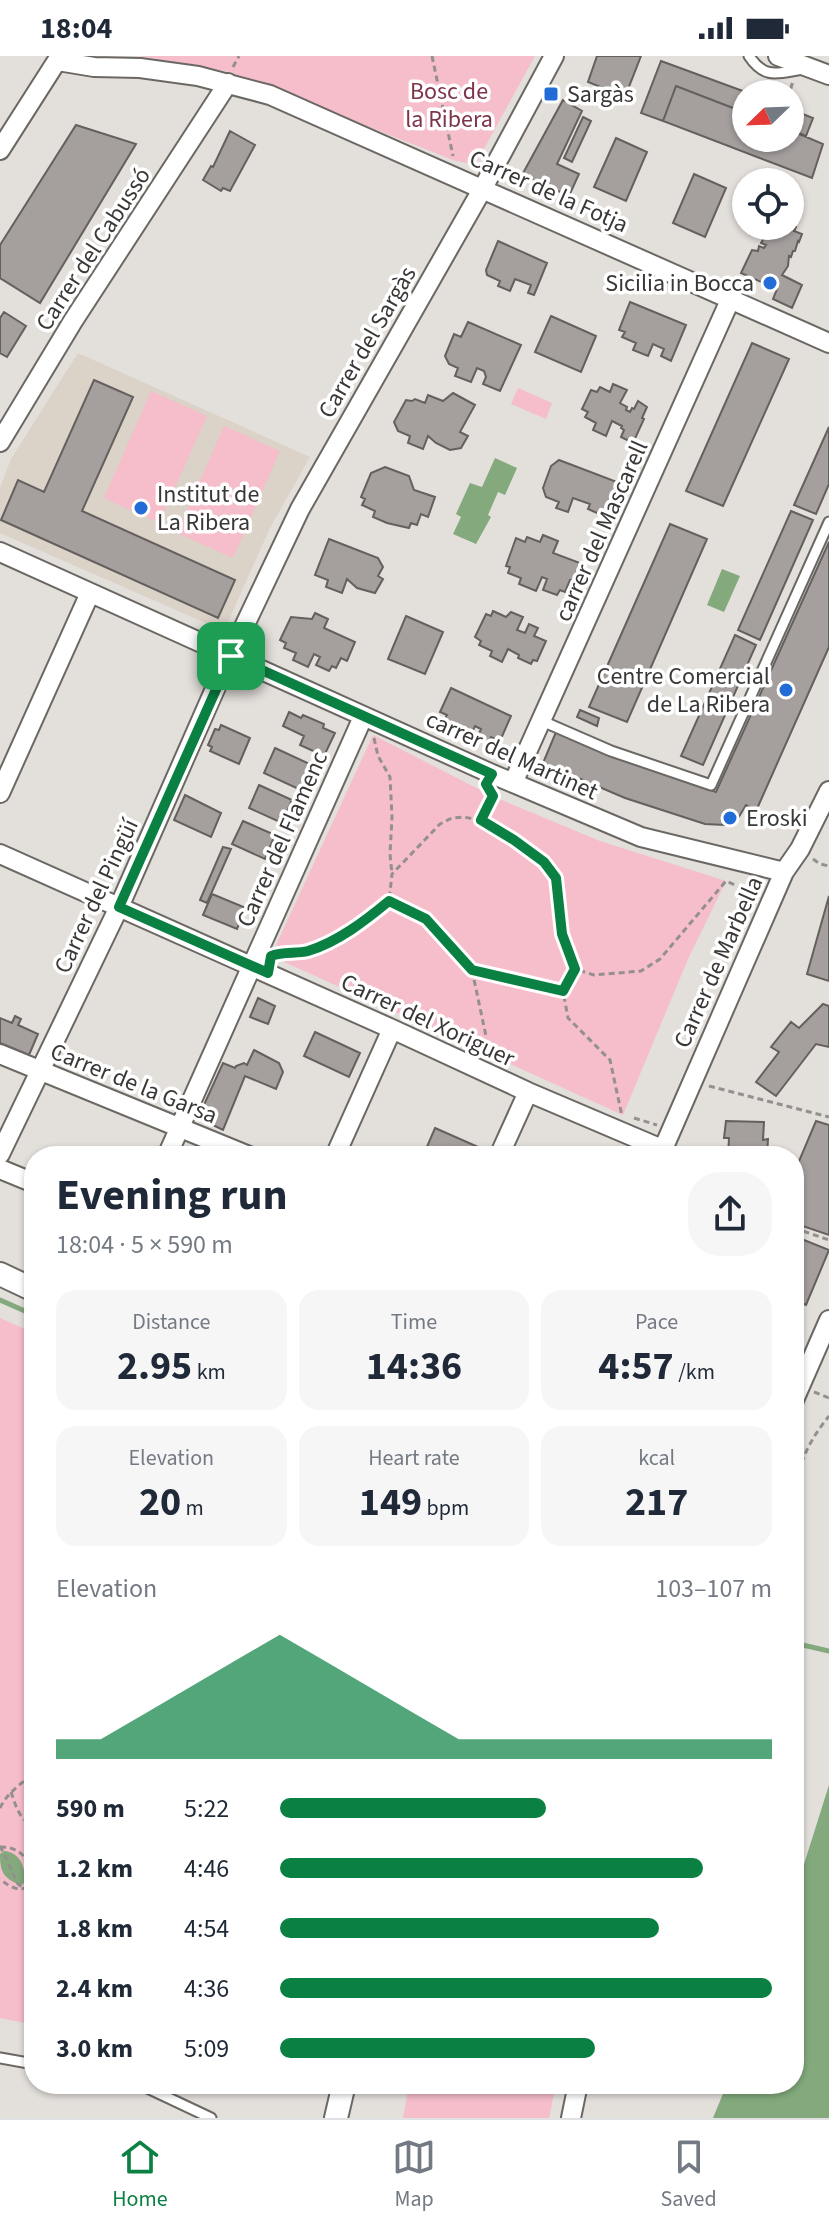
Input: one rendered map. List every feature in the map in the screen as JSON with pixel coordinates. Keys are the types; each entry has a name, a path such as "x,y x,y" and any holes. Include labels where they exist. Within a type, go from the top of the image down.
{"street":[{"name":"Carrer del Sargàs","path":"231,656 300,509 483,188 554,56"},
{"path":"778,56 829,75"},
{"name":"Carrer de la Fotja","path":"59,58 94,67 229,78 829,343"},
{"path":"0,150 59,58"},
{"name":"Carrer del Cabussó","path":"0,442 73,321 229,78"},
{"name":"carrer del Mascarell","path":"513,783 731,298"},
{"path":"0,552 231,656"},
{"path":"0,793 90,593"},
{"name":"carrer del Martinet","path":"231,656 492,774 641,837 784,872"},
{"name":"Carrer del Pingüí","path":"0,1154 119,907 231,656"},
{"name":"Carrer del Flamenc","path":"172,1146 363,717"},
{"name":"Carrer de Marbella","path":"664,1146 784,872 800,849 829,791"},
{"name":"Carrer del Xoriguer","path":"0,854 528,1092 620,1123 651,1146"},
{"path":"339,1146 392,1029"},
{"name":"Carrer de la Garsa","path":"0,1054 224,1146"},
{"path":"504,1146 528,1092"},
{"path":"0,1169 24,1179"},
{"path":"0,1274 24,1285"},
{"path":"804,1364 829,1320"},
{"path":"336,2118 342,2094"},
{"path":"571,2118 576,2094"}],"lane":[{"path":"749,56 756,67 772,74 810,68"},
{"path":"542,721 611,751 711,785 829,522"},
{"path":"0,2058 24,2062"},
{"path":"160,2094 211,2118"}],"path":[{"path":"229,78 239,56"},
{"path":"432,56 453,160"},
{"path":"268,973 271,956 280,952 309,950 357,927 389,901 392,874 390,777 363,717"},
{"path":"481,820 493,796 486,784 492,774"},
{"path":"392,874 440,824 463,817 481,820 544,862 556,878 562,934 575,969 563,991 568,1018 610,1060 620,1123 670,1130"},
{"path":"575,969 594,975 641,971 660,959 726,881 748,891"},
{"path":"389,901 426,919 472,970 486,1036 482,1053 474,1067"},
{"path":"472,970 563,991"},
{"path":"691,1082 829,1117"},
{"path":"804,1231 829,1240"},
{"path":"804,1456 812,1437 829,1416"},
{"path":"0,1808 11,1792 24,1781"},
{"path":"11,1792 24,1819"},
{"path":"24,1858 19,1851 8,1846 0,1847 24,1890"},
{"path":"0,1879 16,1890 24,1890"}],"shaded area":[{"name":"Institut de La Ribera","path":"78,353 310,457 270,528 224,631 0,533 0,488 11,459"},
{"path":"495,458 517,468 505,495 498,492 488,515 491,517 476,544 453,534 461,517 456,514 470,483 482,487"},
{"path":"722,569 740,576 724,612 707,605"},
{"path":"829,1785 829,2118 713,2118 723,2094 804,2094 804,1864"},
{"path":"10,1852 21,1862 24,1884 15,1883 4,1874 0,1854"}],"green space":[{"name":"Bosc de la Ribera","path":"139,56 535,56 475,165 453,160 230,72"},
{"path":"518,388 552,403 546,419 511,404"},
{"path":"151,391 207,416 159,523 104,498"},
{"path":"224,426 280,451 233,558 177,533"},
{"path":"373,735 492,796 600,841 726,881 688,959 623,1115 271,956"},
{"path":"0,1318 24,1329 24,2023 0,2018"},
{"path":"407,2094 554,2094 549,2118 403,2118"}],"building":[{"path":"597,56 641,56 625,97 588,82"},
{"path":"661,61 732,87 732,108 676,86 663,121 641,113"},
{"path":"676,86 732,108 732,147 663,121"},
{"path":"563,100 582,111 557,164 579,174 569,196 522,175"},
{"path":"804,114 813,118 804,135"},
{"path":"583,117 591,121 572,162 564,158"},
{"path":"76,125 136,144 40,303 0,278 0,245"},
{"path":"230,131 255,145 230,191 223,188 221,191 203,180 213,167"},
{"path":"804,136 823,144 812,178 804,175 804,168 786,168 744,152 804,152"},
{"path":"616,138 647,152 626,201 594,187"},
{"path":"694,174 726,188 705,237 673,223"},
{"path":"763,240 800,240 782,275 802,285 792,308 773,299 777,289 741,273 752,250 758,251 759,246 764,248 766,245 761,243"},
{"path":"498,241 547,263 534,295 528,293 531,285 515,279 510,291 498,286 500,281 487,275 486,270"},
{"path":"630,302 686,325 671,361 661,356 664,349 653,344 648,356 633,350 636,343 622,337 625,332 619,330"},
{"path":"4,312 26,326 7,357 0,353 0,318"},
{"path":"551,316 596,336 581,372 535,352"},
{"path":"468,322 521,345 500,391 483,384 486,377 484,371 477,368 471,382 455,376 458,368 449,364 445,356 454,334 461,337"},
{"path":"752,343 789,359 723,506 686,491"},
{"path":"94,380 133,397 82,511 235,580 218,618 1,520 18,480 44,492"},
{"path":"613,384 627,390 620,403 627,407 626,410 630,412 634,409 638,401 647,407 633,443 621,437 622,426 612,421 606,436 593,430 596,423 585,417 588,412 582,409 591,390 597,392 600,387 610,392"},
{"path":"453,393 475,405 460,432 468,436 461,448 450,450 428,436 423,449 408,443 410,436 398,431 394,422 406,400 425,403 428,395 443,401"},
{"path":"829,427 829,484 816,514 794,505"},
{"path":"559,460 617,482 605,513 588,509 590,504 573,498 568,512 556,508 559,502 546,497 543,488 551,466"},
{"path":"385,467 409,476 414,490 435,497 428,517 421,514 417,525 411,523 409,528 387,523 373,517 375,511 362,505 365,499 361,497 371,473"},
{"path":"791,511 813,520 760,640 738,630"},
{"path":"670,524 707,539 627,722 589,707"},
{"path":"543,535 558,541 553,553 580,563 573,581 570,580 565,592 560,590 557,595 543,590 547,579 542,577 536,591 519,584 521,578 508,573 510,567 506,566 516,538 525,542 527,537 540,542"},
{"path":"329,539 378,558 383,567 378,576 383,579 375,593 357,588 347,579 342,593 326,587 328,580 315,575"},
{"name":"Centre Comercial de La Ribera","path":"829,542 829,647 756,811 746,805 737,820 725,825 705,824 625,798 543,763 556,732 611,756 716,792"},
{"path":"493,611 506,617 511,612 523,617 517,630 525,633 529,624 538,628 534,636 546,641 537,661 533,660 531,664 508,649 502,662 490,656 492,651 479,645 481,641 475,637 486,614 491,616"},
{"path":"315,613 328,619 324,628 355,642 347,661 341,658 336,668 332,666 329,671 316,665 320,657 314,654 308,667 293,660 296,653 284,648 286,643 280,640 291,617 312,619"},
{"path":"406,616 443,632 425,674 388,659"},
{"path":"735,635 756,645 703,765 681,756"},
{"path":"451,688 511,716 500,741 491,737 489,743 477,738 481,729 475,726 469,739 454,732 457,725 444,720 447,715 440,712"},
{"path":"580,710 599,718 597,726 577,717"},
{"path":"289,712 324,724 323,728 335,733 324,756 300,745 304,736 283,726"},
{"path":"221,725 250,738 239,764 210,751 212,747 208,745 215,729 219,730"},
{"path":"275,748 316,767 305,792 264,773"},
{"path":"259,785 292,800 282,823 249,808"},
{"path":"185,795 221,813 211,837 174,820"},
{"path":"243,821 275,835 265,859 232,844"},
{"path":"223,847 231,849 207,903 200,900"},
{"path":"212,894 246,908 237,929 203,915"},
{"path":"829,896 829,981 807,974"},
{"path":"258,998 275,1006 268,1024 250,1017"},
{"path":"823,1004 829,1006 829,1047 816,1044 776,1096 756,1082 779,1052 771,1047 791,1022 799,1028"},
{"path":"15,1016 21,1019 18,1025 38,1034 29,1055 0,1043 0,1018 12,1023"},
{"path":"315,1032 360,1053 349,1077 304,1056"},
{"path":"254,1050 279,1063 283,1072 276,1089 245,1076 223,1130 198,1118 223,1063 235,1068 244,1063 247,1065"},
{"path":"726,1121 764,1122 763,1140 768,1139 768,1146 729,1146 729,1138 724,1138"},
{"path":"816,1121 829,1125 829,1235 804,1226 804,1149"},
{"path":"435,1128 476,1146 427,1146"},
{"path":"804,1240 829,1250 804,1304"}],"waterway":[{"path":"0,1300 24,1311"},
{"path":"804,1645 829,1651"}],"place":[{"name":"Sargàs","path":"551,94"},
{"name":"Sicilia in Bocca","path":"770,283"},
{"name":"Institut de La Ribera","path":"141,508"},
{"name":"Centre Comercial de La Ribera","path":"786,690"},
{"name":"Eroski","path":"730,818"}],"route":[{"path":"231,656 492,774 486,784 493,796 481,820 544,862 556,878 562,934 575,969 563,991 472,970 426,919 389,901 357,927 309,950 280,952 271,956 268,973 119,907 231,656"}]}
